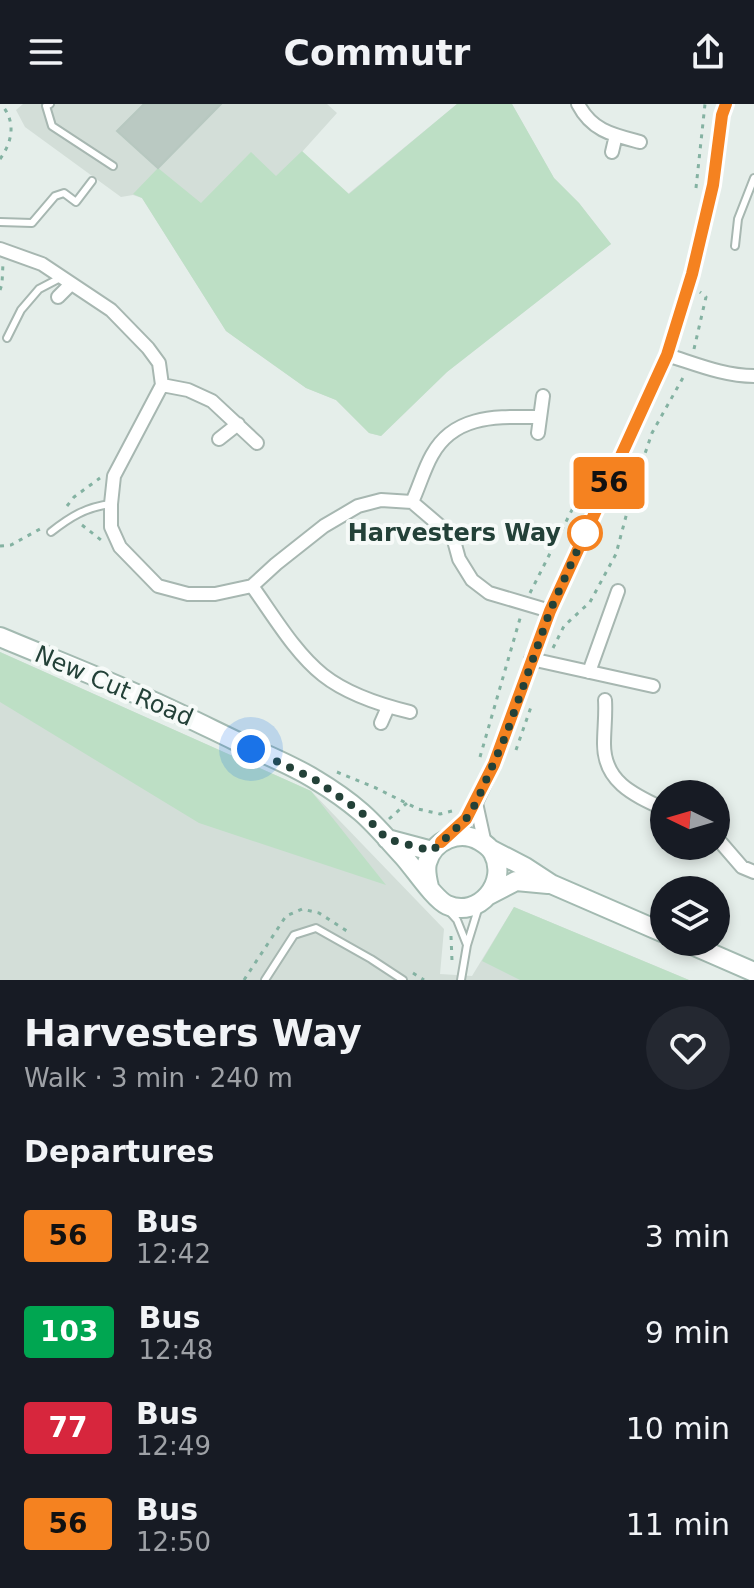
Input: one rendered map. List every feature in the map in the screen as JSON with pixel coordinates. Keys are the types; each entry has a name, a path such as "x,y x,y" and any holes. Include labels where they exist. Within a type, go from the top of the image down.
{"street":[{"path":"578,104 596,127 640,142"},
{"path":"551,884 516,881 469,907 458,908 446,904 433,892 426,875 427,863 436,847 466,819 476,803 517,705 550,611 667,355 690,280 713,185 726,104"},
{"path":"612,152 616,135"},
{"path":"2,250 42,264 111,310 159,363 162,385 114,476 111,504 111,527 120,547 158,586 188,594 215,594 252,586 324,526 358,506 381,500 412,502 453,537 459,559 472,580 489,593 550,611"},
{"path":"58,297 66,281"},
{"path":"667,355 738,376 754,376"},
{"path":"162,385 188,390 212,401 257,443"},
{"path":"538,433 543,396"},
{"path":"412,502 433,453 451,432 475,420 540,417"},
{"path":"219,439 238,424"},
{"path":"252,586 301,653 323,675 388,707 410,712"},
{"path":"589,672 618,591"},
{"name":"New Cut Road","path":"0,637 152,701 314,779 361,812 433,892"},
{"path":"531,659 653,686"},
{"path":"605,700 605,759 614,778 635,796 650,803"},
{"path":"381,723 388,707"},
{"path":"476,803 497,863 495,886 484,899"},
{"path":"387,839 436,847 451,837 464,835 475,838 551,884 650,927"},
{"path":"730,853 742,867 754,872"},
{"path":"717,956 754,972"}],"lane":[{"path":"50,104 46,106 52,126 113,166"},
{"path":"735,246 738,219 754,178"},
{"path":"0,222 32,223 55,196 64,193 76,202 92,181"},
{"path":"7,338 21,310 39,289 66,281"},
{"path":"51,532 80,511 111,504"},
{"path":"433,892 457,920 467,945"},
{"path":"461,980 467,945 484,899"},
{"path":"265,980 294,935 316,928 403,980"}],"path":[{"path":"0,159 8,149 13,125 9,112 1,104"},
{"path":"0,290 2,250"},
{"path":"546,662 564,626 590,602 616,554 652,433 690,362 706,297 690,280"},
{"path":"488,776 478,766 524,603 580,494 603,461 617,465"},
{"path":"70,502 72,517 105,544 117,540"},
{"path":"376,788 418,809 440,814 452,810 466,819"}],"shaded area":[{"path":"23,104 327,104 337,113 302,152 348,194 457,104 512,104 554,178 579,203 611,244 447,372 381,436 369,433 336,400 306,388 226,331 142,198 133,195 121,197 25,127 16,110"},
{"path":"0,652 311,791 444,929 440,974 472,976 514,907 689,980 0,980"}],"green space":[{"path":"457,104 512,104 554,178 579,203 611,244 447,372 381,436 369,433 336,400 306,388 226,331 142,198 133,194 158,168 201,203 251,152 276,176 302,151 349,194"},
{"path":"0,652 311,791 386,885 199,823 0,702"},
{"path":"514,907 689,980 520,980 482,961"}],"building":[{"path":"144,104 221,104 158,168 117,131"}],"bus line":[{"name":"56","path":"441,842 466,819 476,803 517,705 550,611 667,355 692,274 713,185 726,104"}],"place":[{"name":"Harvesters Way","path":"585,533"}],"route":[{"path":"251,749 314,779 361,812 387,839 432,851 466,819 476,803 506,735 550,611 585,533"}]}
